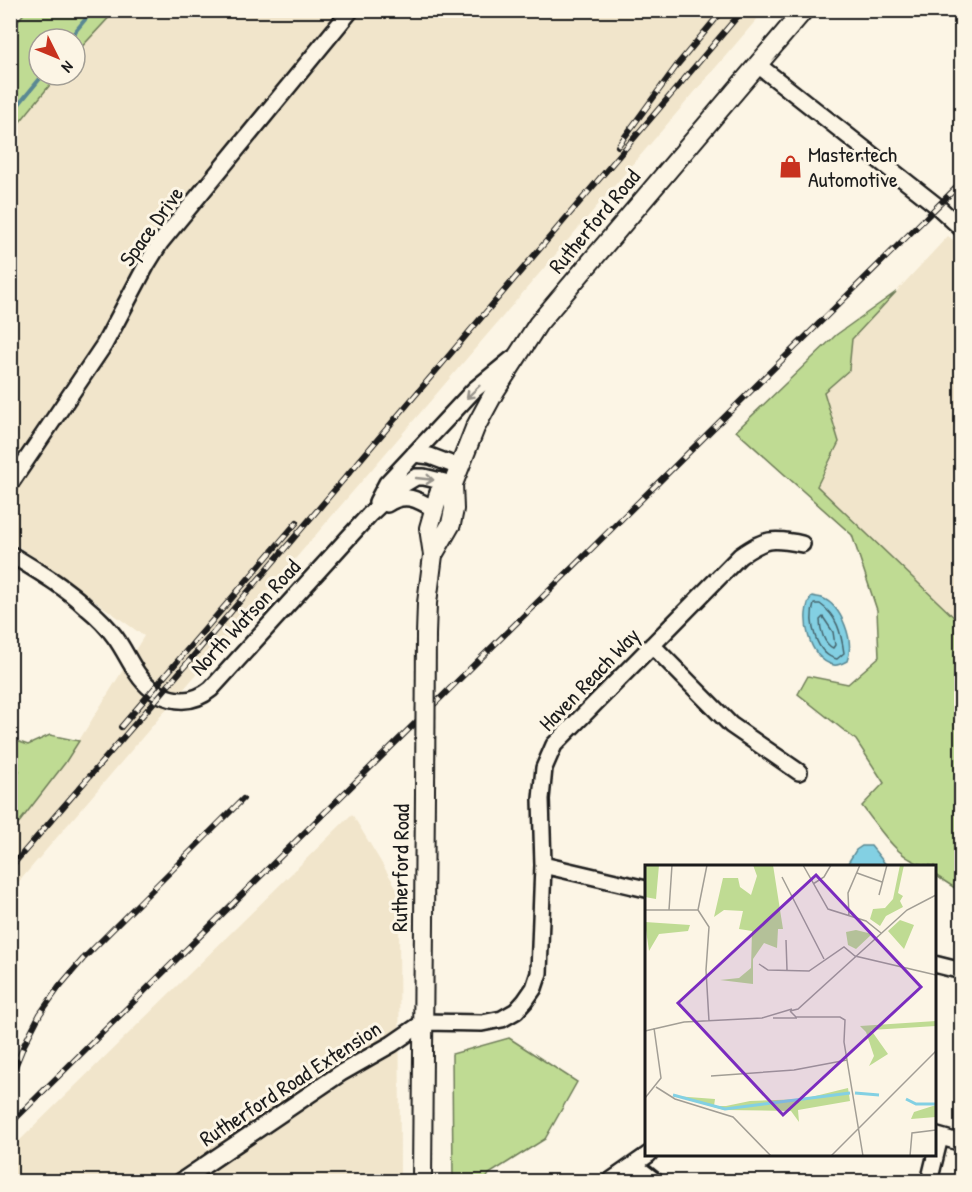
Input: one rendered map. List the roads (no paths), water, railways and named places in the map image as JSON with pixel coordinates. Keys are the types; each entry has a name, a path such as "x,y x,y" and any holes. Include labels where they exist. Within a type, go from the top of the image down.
{"street":[{"name":"Space Drive","path":"10,484 104,345 160,243 351,10"},
{"name":"Rutherford Road","path":"433,555 451,524 456,476 475,428 495,391 538,324 804,10"},
{"path":"758,65 928,199 962,229"},
{"name":"North Watson Road","path":"369,515 387,483 474,390 518,354"},
{"path":"414,454 430,456 456,476"},
{"name":"Rutherford Road","path":"422,1182 426,635 433,555 429,528 439,493 456,476"},
{"name":"North Watson Road","path":"10,554 85,605 114,636 138,674 152,690 169,699 187,701 204,695 211,689 369,515 399,487 416,477 456,476"},
{"name":"North Watson Road","path":"369,515 403,497 415,497 434,509"},
{"name":"Haven Reach Way","path":"424,1022 482,1023 502,1019 516,1011 534,988 539,973 543,865 541,799 544,768 554,745 740,556 758,543 776,539 802,544"},
{"path":"652,645 731,725 799,772"},
{"path":"543,865 645,889"},
{"path":"936,964 962,971"},
{"name":"Rutherford Road Extension","path":"180,1182 346,1069 392,1044 424,1022"},
{"path":"938,1136 962,1143"},
{"path":"609,1182 648,1156"},
{"path":"929,1182 934,1156"},
{"path":"634,1165 656,1182"}],"water":[{"path":"812,596 829,602 841,616 848,635 847,661 836,665 825,662 812,646 808,636 806,614"},
{"path":"862,846 871,846 886,865 847,865 856,850"}],"waterway":[{"path":"79,27 93,10"},
{"path":"10,115 33,87"}],"railway":[{"path":"618,146 678,64 723,10"},
{"path":"10,868 743,10"},
{"path":"10,1124 962,182"},
{"path":"121,727 297,522"},
{"path":"10,1079 40,1014 59,987 83,959 243,799"}],"place":[{"name":"Mastertech Automotive","path":"790,167"}]}
